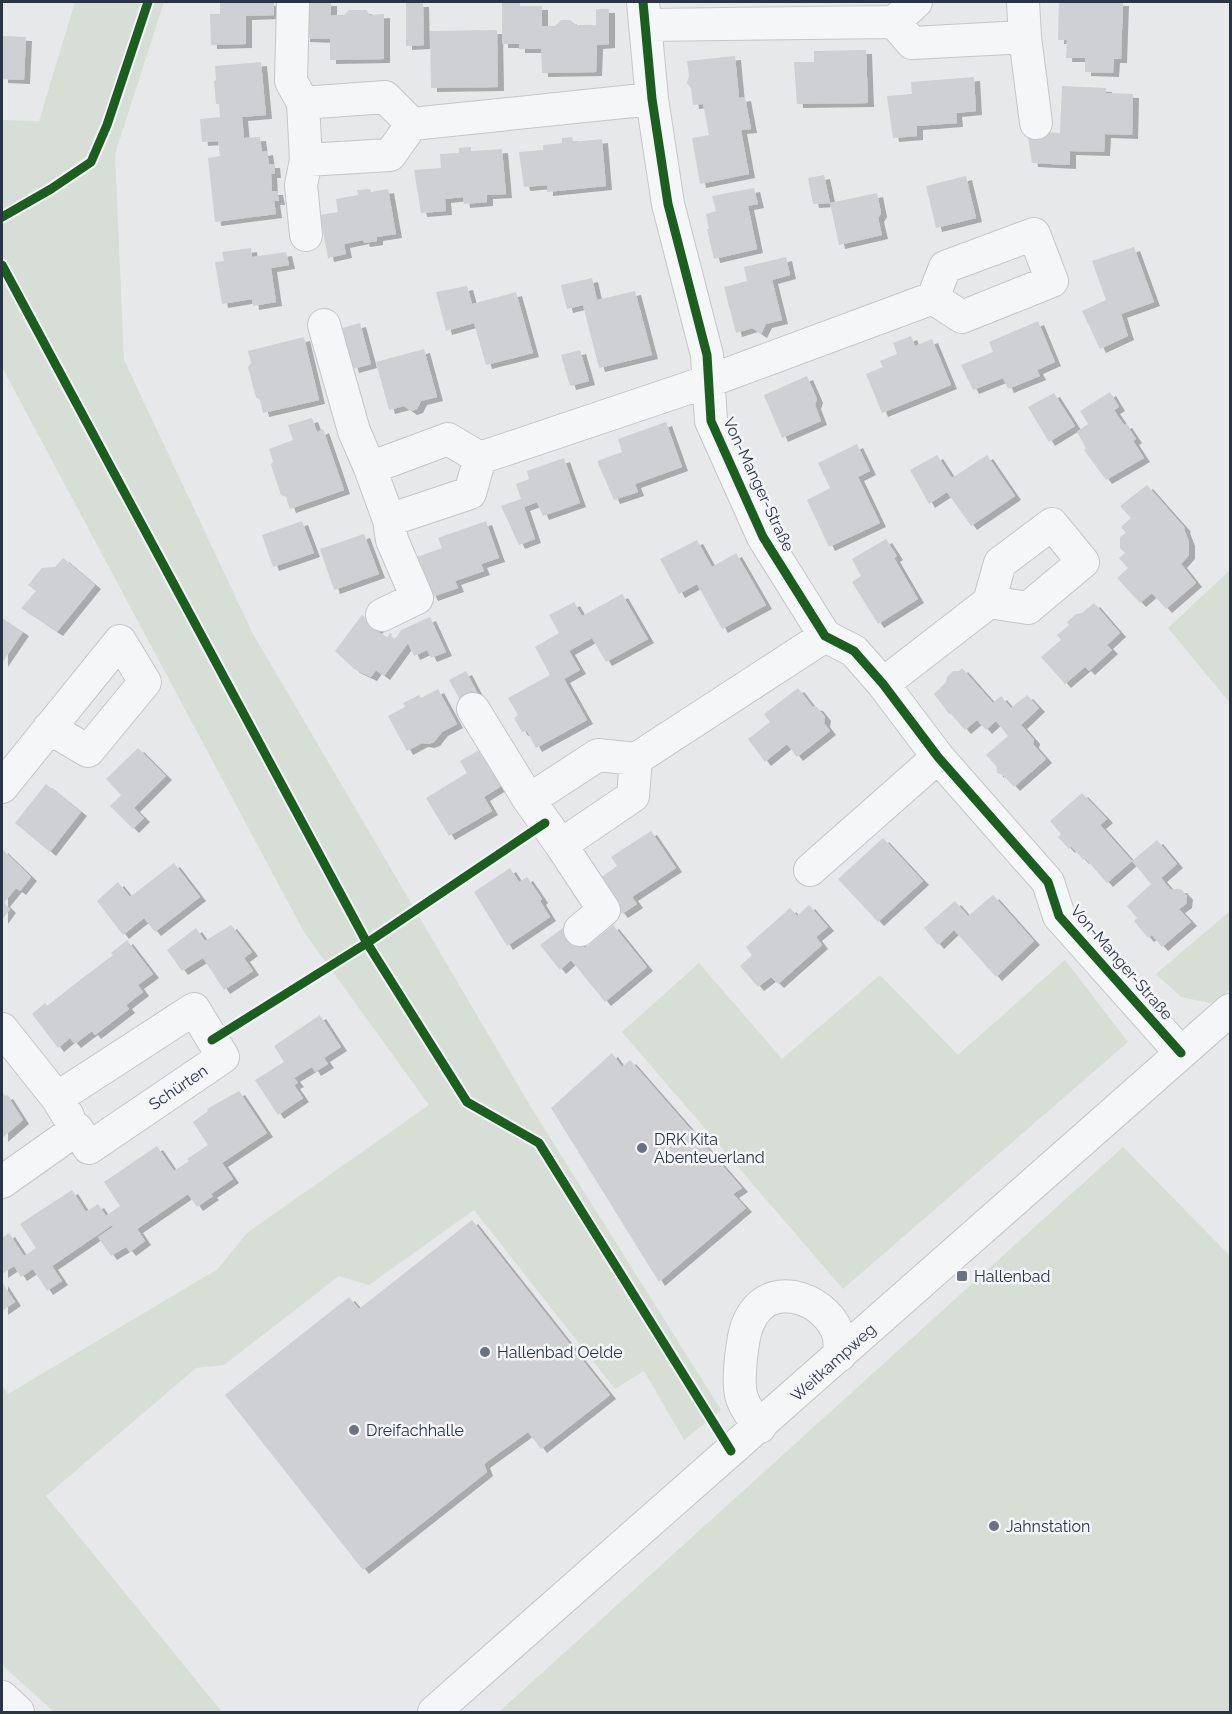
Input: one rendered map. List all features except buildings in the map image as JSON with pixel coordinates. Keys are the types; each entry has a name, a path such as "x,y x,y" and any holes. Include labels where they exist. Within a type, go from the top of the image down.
{"street":[{"path":"293,2 291,81 303,104 306,160 301,185 306,235"},
{"path":"1023,2 1024,37 1036,123"},
{"name":"Von-Manger-Straße","path":"1024,37 912,43 905,12 644,13 652,99 668,204 707,355 711,421 763,537 825,636 854,651 883,684 938,757 1047,882 1059,916 1181,1053"},
{"path":"303,104 385,97 412,124"},
{"path":"306,160 390,155 412,124 652,99"},
{"path":"370,468 448,439 480,458 709,381 933,298"},
{"path":"324,325 354,431 389,520 392,540 417,598 382,615"},
{"path":"389,520 470,493 480,458"},
{"path":"883,684 989,602"},
{"path":"529,800 598,755 636,759 825,636"},
{"path":"473,709 529,800 604,910 580,930"},
{"path":"2,787 49,728"},
{"path":"810,870 938,757"},
{"path":"561,845 633,796 636,759"},
{"name":"Schürten","path":"2,1029 57,1098 89,1148 223,1057 194,1009 57,1098"},
{"name":"Weitkampweg","path":"434,1713 1230,1010"},
{"path":"2,1182 77,1129"},
{"path":"759,1427 741,1399 739,1384 744,1335 754,1312 769,1299 784,1296 809,1301 832,1322 839,1337 840,1355"},
{"path":"2,1697 18,1713"}],"shaded area":[{"path":"75,2 164,2 115,154 124,360 253,634 532,1109 721,1410 684,1440 644,1371 615,1389 474,1210 369,1285 339,1276 224,1365 196,1368 46,1496 222,1712 54,1712 2,1665 2,1385 8,1394 218,1269 247,1233 429,1105 304,932 2,367 2,120 39,121"},
{"path":"1229,2 1230,2 1230,259"},
{"path":"1230,570 1230,703 1168,628"},
{"path":"1230,911 1230,989 1214,1004 1181,997 1156,974"},
{"path":"1065,960 1128,1042 843,1289 622,1032 699,963 782,1059 880,975 958,1055"},
{"name":"Jahnstation","path":"1123,1147 1230,1256 1230,1712 499,1712"}],"cycle path":[{"path":"2,217 51,189 91,162 107,125 148,2"},
{"path":"643,2 652,99 668,204 707,355 711,421 763,537 825,636 854,651 883,684 938,757 1048,882 1059,916 1181,1053"},
{"path":"2,265 367,943 467,1102 539,1143 731,1451"},
{"path":"212,1040 367,943 545,823"}],"place":[{"name":"DRK Kita Abenteuerland","path":"642,1148"},
{"name":"Hallenbad","path":"962,1276"},
{"name":"Hallenbad Oelde","path":"485,1352"},
{"name":"Dreifachhalle","path":"354,1430"},
{"name":"Jahnstation","path":"994,1526"}]}
